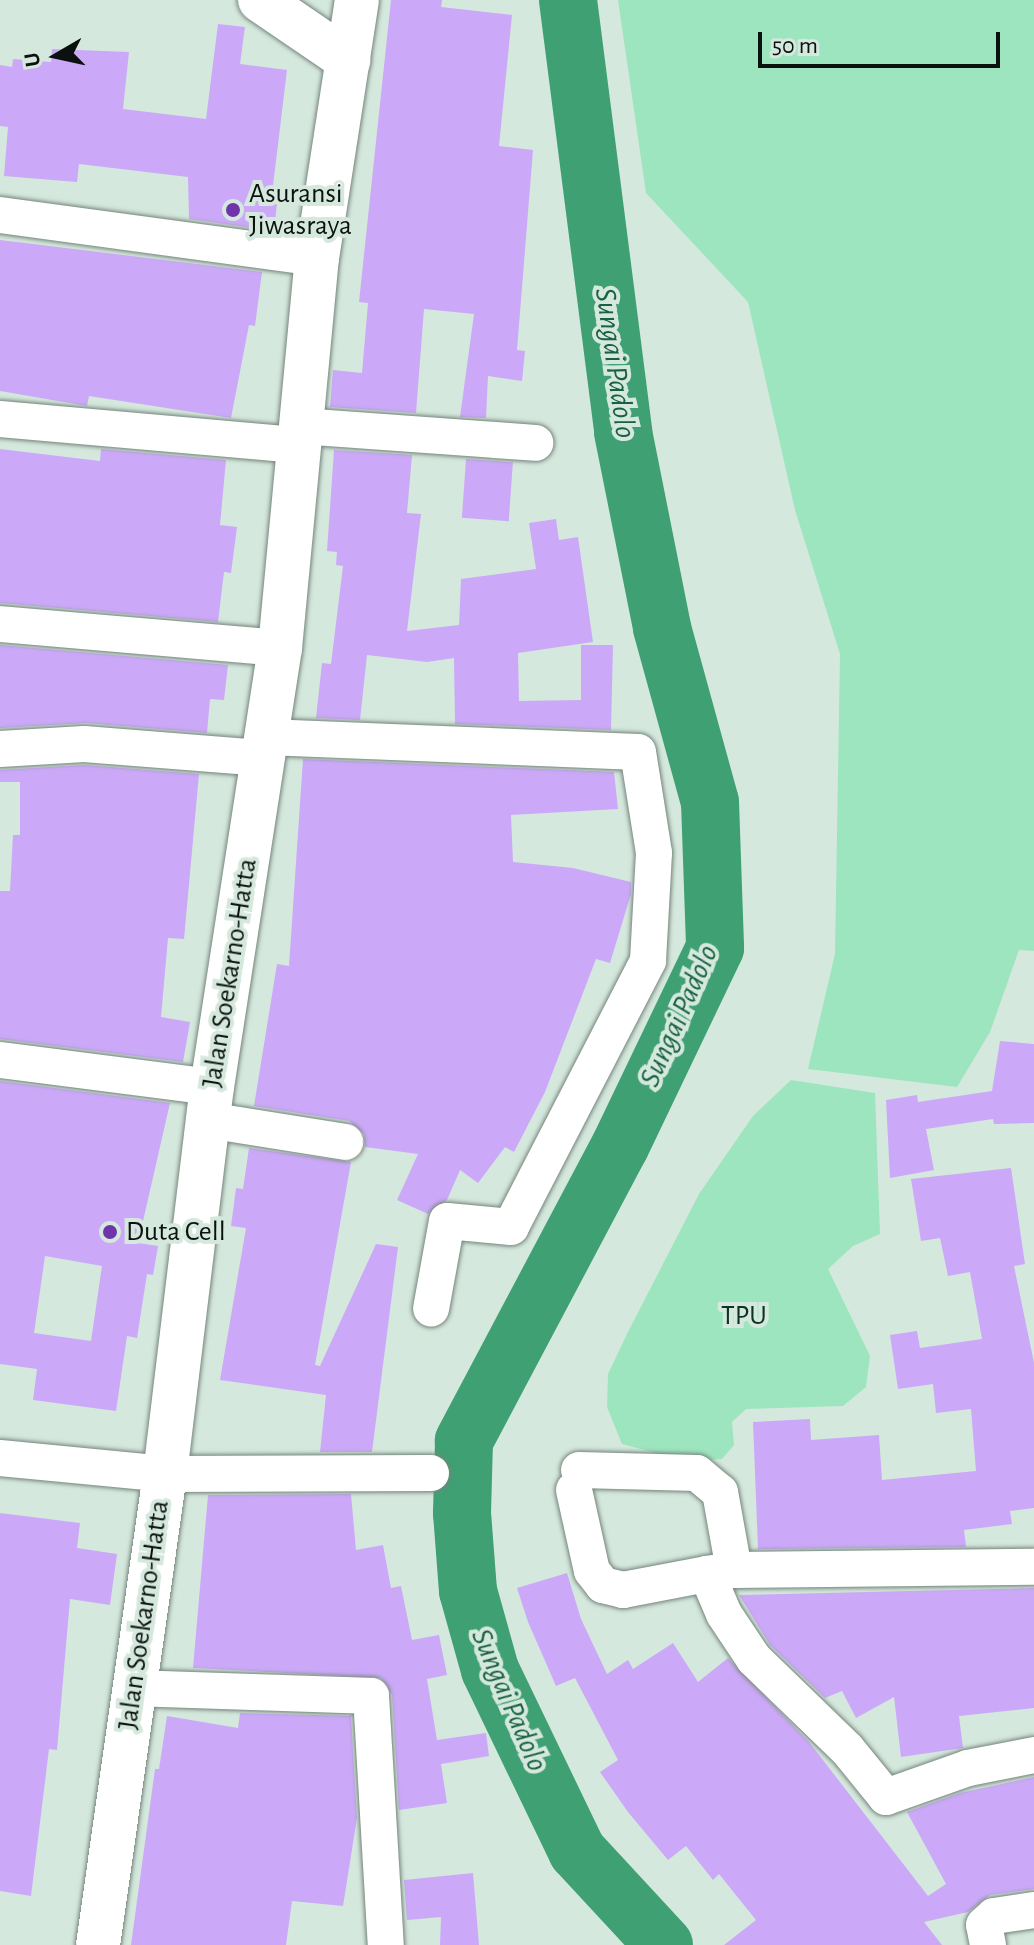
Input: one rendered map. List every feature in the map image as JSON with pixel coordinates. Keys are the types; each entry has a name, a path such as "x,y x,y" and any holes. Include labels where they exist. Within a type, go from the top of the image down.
{"main road":[{"path":"260,0 348,60"},
{"name":"Jalan Soekarno-Hatta","path":"98,1945 165,1474 210,1104 280,648 317,258 357,0"}],"street":[{"path":"0,215 317,258"},
{"path":"0,419 299,435 535,443"},
{"path":"0,624 280,648"},
{"path":"0,749 84,744 638,752 654,853 648,961 511,1227 447,1221 431,1309"},
{"path":"0,1060 210,1104 345,1142"},
{"path":"0,1458 165,1474 431,1473"},
{"path":"1034,1567 720,1572 623,1590 603,1585 592,1571 577,1480 697,1473 720,1492 720,1572 724,1614 754,1659 847,1749 886,1797 968,1768 1034,1755"},
{"path":"134,1688 371,1696 386,1945"},
{"path":"988,1945 984,1925 994,1916 1034,1910"}],"green space":[{"path":"618,0 1034,0 1034,951 1019,950 990,1032 957,1087 808,1069 835,954 840,654 795,510 748,302 646,193"},
{"name":"TPU","path":"791,1080 875,1093 880,1234 853,1246 828,1269 870,1356 866,1387 843,1406 746,1409 732,1422 734,1445 722,1459 686,1461 622,1444 607,1407 608,1374 699,1194 753,1116"}],"building":[{"path":"391,0 442,0 441,7 512,15 499,146 533,150 517,350 525,351 522,381 488,376 486,418 460,417 474,314 424,309 416,413 330,407 333,370 362,373 368,303 359,302"},
{"path":"218,24 245,27 240,64 287,70 272,194 278,195 274,231 189,219 188,177 79,164 77,182 4,176 8,127 0,126 0,65 12,67 13,59 51,62 52,49 129,52 123,109 206,119"},
{"path":"0,240 262,272 255,326 249,325 231,418 89,396 87,406 0,391"},
{"path":"0,449 100,461 101,449 226,460 220,525 237,527 231,573 224,572 218,622 0,603"},
{"path":"334,450 412,455 407,513 421,514 407,631 459,625 461,579 536,569 529,523 556,519 559,540 578,537 593,642 518,653 519,701 581,700 581,645 613,645 611,730 455,724 454,658 427,662 367,655 360,720 316,718 322,663 331,664 343,566 336,565 337,552 327,551"},
{"path":"466,459 513,462 509,521 462,518"},
{"path":"0,645 228,665 224,700 210,699 207,733 86,723 0,728"},
{"path":"303,759 614,772 618,809 511,815 513,862 573,868 631,882 631,894 610,963 596,959 545,1092 514,1152 505,1147 478,1183 460,1170 447,1200 428,1214 397,1200 418,1154 365,1147 364,1134 349,1121 254,1106 277,964 289,966"},
{"path":"84,765 199,774 184,939 168,938 161,1017 190,1022 183,1062 0,1039 0,891 10,891 13,835 20,835 20,782 0,782 0,770"},
{"path":"1000,1041 1034,1044 1034,1123 994,1124 993,1119 926,1129 934,1170 890,1178 886,1100 917,1095 918,1102 992,1091"},
{"path":"0,1081 170,1103 138,1243 158,1246 153,1275 147,1274 137,1338 127,1336 116,1411 33,1400 37,1369 0,1364","holes":["45,1256 102,1266 91,1341 34,1333"]},
{"path":"249,1148 351,1162 315,1365 320,1366 376,1244 398,1247 372,1452 320,1452 326,1395 220,1380 246,1228 231,1226 236,1188 243,1189"},
{"path":"1011,1168 1025,1264 1014,1266 1034,1363 1034,1508 1010,1511 1012,1524 964,1530 966,1547 758,1549 753,1422 810,1419 811,1440 879,1435 882,1480 976,1471 971,1409 936,1413 933,1384 898,1389 890,1335 917,1331 920,1348 982,1339 970,1272 948,1276 940,1238 921,1241 911,1179"},
{"path":"351,1494 356,1550 383,1545 391,1588 401,1586 412,1640 439,1635 447,1675 427,1679 437,1740 486,1733 489,1756 441,1764 447,1803 399,1810 392,1695 381,1678 193,1668 208,1495"},
{"path":"0,1513 80,1523 77,1548 117,1554 110,1605 70,1599 57,1750 49,1749 31,1896 0,1891"},
{"path":"567,1573 581,1619 607,1674 628,1660 633,1669 673,1643 698,1682 728,1658 809,1742 928,1896 946,1884 907,1812 960,1793 1034,1777 1034,1889 990,1895 968,1912 924,1922 942,1945 724,1945 756,1920 719,1874 713,1880 686,1846 668,1860 628,1812 600,1772 618,1760 575,1678 556,1686 528,1622 517,1588"},
{"path":"1034,1588 1034,1708 959,1716 963,1748 901,1757 894,1697 856,1718 842,1691 825,1698 770,1645 739,1595"},
{"path":"240,1713 351,1716 357,1818 343,1906 292,1901 286,1945 131,1945 155,1769 159,1769 167,1716 238,1728"},
{"path":"473,1873 479,1945 440,1945 441,1917 407,1920 404,1880"}],"waterway":[{"name":"Sungai Padolo","path":"568,0 623,432 662,628 710,802 715,948 620,1146 464,1441 462,1513 468,1591 490,1670 577,1851 664,1945"}],"place":[{"name":"Asuransi Jiwasraya","path":"233,210"},
{"name":"Duta Cell","path":"110,1232"}]}
